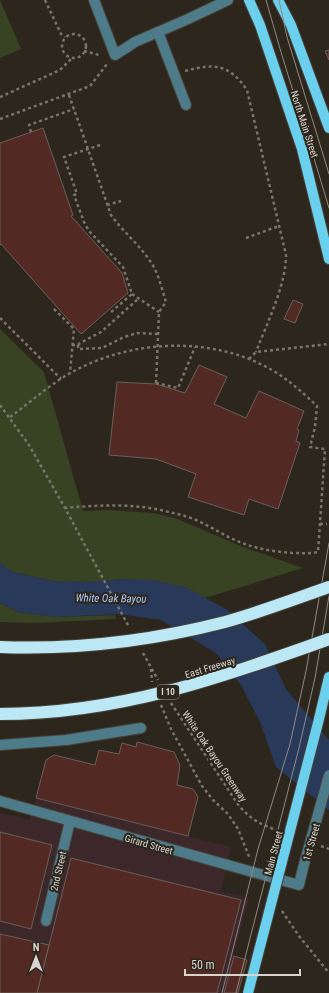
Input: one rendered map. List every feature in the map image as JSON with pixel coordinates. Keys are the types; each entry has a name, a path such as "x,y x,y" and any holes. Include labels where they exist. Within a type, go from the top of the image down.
{"highway":[{"path":"0,647 58,648 101,645 160,637 227,621 329,587"},
{"name":"East Freeway","path":"0,714 62,710 132,701 202,682 262,663 329,639"}],"main road":[{"name":"North Main Street","path":"249,0 260,25 302,149 329,259"},
{"name":"North Main Street","path":"278,0 291,24 329,128"},
{"name":"Main Street","path":"248,993 320,719 329,676"}],"street":[{"path":"94,0 115,55 135,42 228,0"},
{"path":"158,32 186,105"},
{"path":"0,745 66,740 141,728"},
{"name":"1st Street","path":"299,886 329,776"},
{"name":"Girard Street","path":"0,802 299,886"},
{"name":"2nd Street","path":"46,921 70,822"}],"path":[{"path":"45,0 61,34 65,37"},
{"path":"0,98 60,70 72,58 80,56 84,51 86,42 80,35 72,34 65,37 62,43 65,54 72,58"},
{"path":"84,51 99,55"},
{"path":"0,119 69,95 90,86 107,64"},
{"path":"182,72 212,66 226,69 235,74 247,90 286,255 286,267 283,280 256,352 250,360"},
{"path":"69,95 111,215 153,265 166,302 159,312 156,384 178,388 195,347"},
{"path":"31,132 29,125 74,109"},
{"path":"100,145 64,157 77,194 74,195 89,231 123,267 132,294 159,312"},
{"path":"107,205 121,200"},
{"path":"246,238 279,226"},
{"path":"110,313 132,294"},
{"path":"72,344 78,345 101,332 138,298"},
{"path":"54,309 74,329 70,374"},
{"path":"0,318 61,379"},
{"path":"78,345 78,349 98,349 110,345 131,334 158,334"},
{"path":"256,352 329,344"},
{"path":"10,417 61,379 93,362 157,346 195,347 226,351 250,360 285,378 317,406 315,427 310,447 325,449 318,552 311,554 283,552 260,548 222,534 196,520 160,510 138,507 93,506 65,508"},
{"path":"0,405 29,445 65,508 130,629"},
{"path":"320,524 327,524"},
{"path":"142,650 159,682"},
{"path":"151,669 154,687"},
{"path":"160,701 171,728 202,786 213,800 228,814 238,829 248,854"},
{"name":"White Oak Bayou Greenway","path":"170,701 239,806 250,818 261,824 283,832"},
{"path":"320,846 329,849"},
{"path":"299,936 329,973"}],"shaded area":[{"path":"137,742 174,752 180,765 177,785 193,789 198,797 188,836 231,847 221,891 249,898 231,965 234,966 227,993 0,993 0,813 30,820 46,760 54,755 95,765 99,750 119,754 122,743 136,747"}],"green space":[{"path":"0,0 21,49 0,58"},
{"path":"0,329 44,372 83,511 108,510 153,513 175,518 243,547 303,568 205,598 185,587 127,579 85,582 52,581 13,572 0,563"},
{"path":"0,603 18,612 57,617 115,615 116,619 35,623 0,622"}],"water":[{"name":"White Oak Bayou","path":"0,563 13,572 52,581 85,582 127,579 152,580 185,587 226,609 265,644 286,689 329,740 329,810 276,767 260,722 241,685 216,653 161,620 119,614 57,617 18,612 0,603"}],"building":[{"path":"329,50 329,60 325,51"},
{"path":"43,128 73,215 71,216 122,273 128,293 81,334 1,244 0,245 0,143"},
{"path":"293,300 303,304 295,323 284,319"},
{"path":"199,365 227,377 214,404 246,418 259,391 304,411 297,429 299,430 296,441 300,443 278,509 249,499 244,515 188,497 196,474 156,459 109,455 117,382 156,384 185,393"},
{"path":"137,742 174,752 180,765 177,785 193,789 198,797 188,836 36,798 46,760 54,755 95,765 99,750 119,754 122,743 136,747"},
{"path":"0,832 52,845 31,929 0,921"},
{"path":"71,858 241,900 217,993 37,993"},
{"path":"0,934 49,945 37,993 0,993"},
{"path":"234,956 247,960 238,993 224,993"}],"tram line":[{"path":"266,0 329,208"},
{"path":"279,0 287,37 329,174"},
{"path":"222,993 258,849 290,744 306,671 329,543"},
{"path":"236,993 299,748 315,678 329,596"}]}
